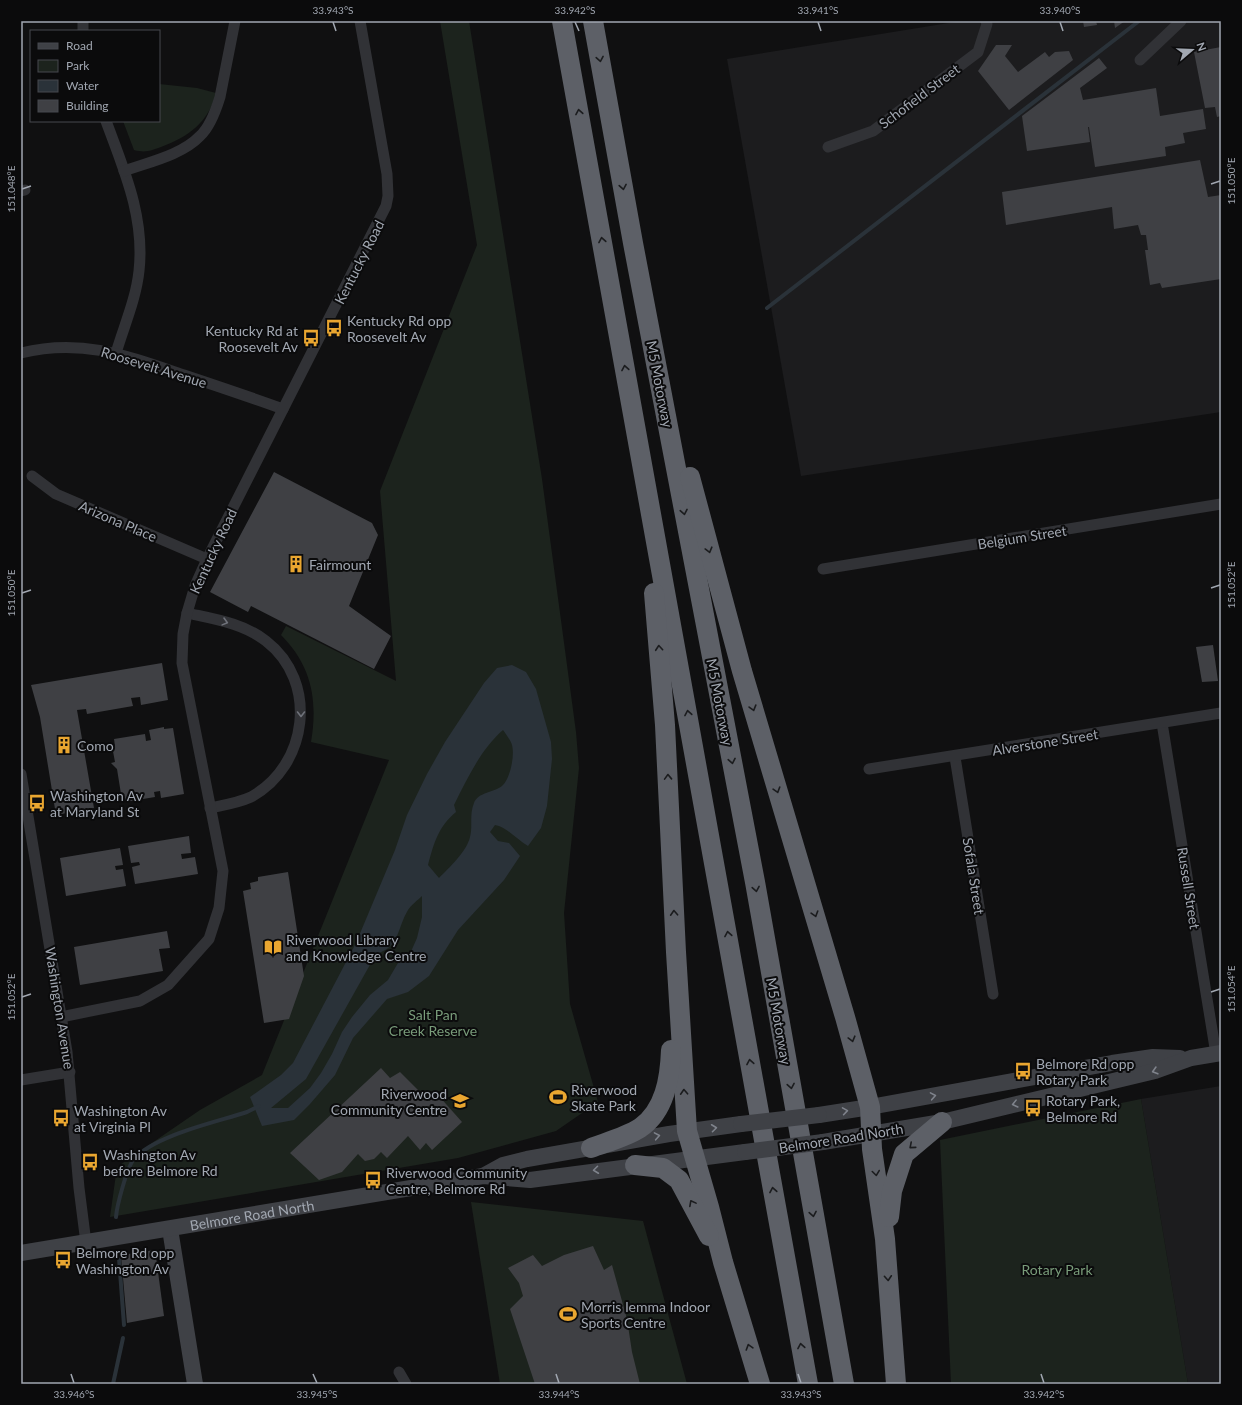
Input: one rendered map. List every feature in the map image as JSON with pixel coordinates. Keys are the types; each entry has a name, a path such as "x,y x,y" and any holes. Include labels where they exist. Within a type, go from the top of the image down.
{"highway":[{"path":"562,21 808,1384"},
{"name":"M5 Motorway","path":"593,21 648,323 755,882 844,1384"},
{"path":"648,323 732,633 845,1016 870,1107 885,1239 896,1384"},
{"path":"632,406 657,623 665,717 676,952 687,1131 723,1262 760,1384"},
{"path":"591,1148 640,1128 658,1110 669,1081 676,952"},
{"path":"885,1239 892,1191 904,1154 942,1122"},
{"path":"635,1165 663,1168 679,1180 723,1262"}],"main road":[{"name":"Belmore Road North","path":"483,1176 503,1165 687,1131 819,1115 870,1107 1153,1057 1192,1058 1218,1054"},
{"name":"Belmore Road North","path":"21,1253 483,1176 530,1180 635,1165 823,1142 872,1134 942,1122 1155,1071 1192,1058"},
{"path":"170,1229 195,1384"}],"street":[{"path":"124,171 180,150 191,144 202,135 216,109 220,97 234,21"},
{"name":"Kentucky Road","path":"61,1017 140,1000 168,985 209,939 219,908 223,871 182,663 183,634 187,613 195,586 207,559 386,206 388,196 387,174 360,21"},
{"name":"Schofield Street","path":"828,147 873,131 978,52 987,24 986,21"},
{"path":"1140,60 1181,21"},
{"path":"106,122 124,171 138,217 140,254 136,288 116,353"},
{"name":"Roosevelt Avenue","path":"21,353 66,346 84,347 116,353 283,409"},
{"name":"Arizona Place","path":"32,476 56,494 207,559"},
{"name":"Belgium Street","path":"823,569 1221,504"},
{"path":"187,613 245,628 266,640 287,662 294,675 300,703 301,718 298,736 294,749 280,772 260,791 250,797 240,801 210,808"},
{"name":"Alverstone Street","path":"869,769 955,757 1221,713"},
{"name":"Russell Street","path":"1162,723 1218,1054"},
{"name":"Sofala Street","path":"955,757 993,994"},
{"name":"Washington Avenue","path":"21,774 70,1072 79,1188 86,1242"},
{"path":"21,1080 70,1072"},
{"path":"399,1372 406,1384"}],"shaded area":[{"path":"961,21 1221,21 1221,412 801,476 727,59"},
{"path":"1221,1086 1221,1384 1188,1384 1141,1099"}],"green space":[{"name":"Salt Pan Creek Reserve","path":"440,21 469,21 542,479 576,732 579,768 564,913 570,1004 598,1102 556,1131 458,1158 110,1217 117,1167 200,1110 262,1075 389,760 311,742 314,712 310,685 300,659 281,635 286,626 396,681 380,491 477,245"},
{"path":"160,84 197,88 216,93 213,103 203,120 188,133 171,143 154,150 134,150 123,122 160,122"},
{"name":"Rotary Park","path":"1141,1099 1188,1384 951,1384 940,1140"},
{"path":"471,1202 643,1221 687,1384 500,1384"}],"water":[{"path":"512,665 526,672 536,689 551,742 552,759 547,806 541,828 528,846 508,831 495,825 490,832 498,841 509,843 520,856 504,880 458,930 429,976 408,992 387,999 353,1038 335,1075 310,1104 294,1120 262,1126 250,1097 281,1075 293,1063 356,943 395,850 407,815 427,774 445,742 484,683 497,668","holes":["503,730 511,742 513,750 511,767 505,783 476,799 472,812 471,833 468,842 457,859 439,878 428,865 438,836 445,824 456,812 454,805 481,755","422,896 422,917 417,938 409,956 398,963 388,980 370,995 352,1017 342,1032 321,1073 310,1088 288,1108 271,1108 306,1079 376,954 384,951 394,942 408,910"]}],"building":[{"path":"1083,21 1096,21 1097,25 1084,27"},
{"path":"1114,21 1125,21 1115,28"},
{"path":"996,45 1012,45 1005,56 1018,72 1045,52 1049,57 1055,52 1069,51 1073,60 1009,110 978,71"},
{"path":"1221,47 1221,116 1217,117 1215,107 1205,108 1194,52"},
{"path":"1099,58 1107,68 1080,88 1083,100 1156,88 1160,116 1203,109 1206,129 1183,133 1185,143 1165,147 1166,156 1095,167 1089,127 1090,142 1027,151 1022,116"},
{"path":"1200,160 1208,197 1221,195 1221,279 1162,288 1160,283 1150,285 1145,250 1148,250 1146,235 1141,235 1138,225 1114,229 1112,207 1006,225 1002,192"},
{"name":"Fairmount","path":"274,472 372,523 378,535 349,606 391,636 374,669 251,606 248,612 210,592"},
{"path":"1213,645 1218,681 1202,682 1196,647"},
{"name":"Como","path":"162,663 168,700 141,705 140,697 131,698 133,706 87,714 86,709 77,710 94,808 56,815 40,717 31,685"},
{"name":"Como","path":"164,727 164,729 173,728 184,794 161,798 160,791 154,792 155,797 125,802 124,794 121,794 117,769 111,763 115,762 112,746 115,746 114,739 145,734 146,741 151,740 149,730"},
{"path":"189,836 191,853 181,854 182,859 195,857 198,874 135,884 132,867 140,865 139,862 131,863 128,846"},
{"path":"120,848 123,865 115,866 116,870 123,869 126,886 66,896 60,858"},
{"path":"288,872 304,976 289,1019 264,1023 243,891 251,889 250,883 258,881 258,877"},
{"path":"167,931 170,948 159,949 163,971 80,985 74,947"},
{"name":"Riverwood Community Centre","path":"381,1068 390,1078 400,1072 429,1101 438,1095 462,1122 432,1150 426,1143 420,1150 408,1136 387,1158 381,1152 374,1159 365,1161 358,1154 342,1172 319,1180 290,1153"},
{"name":"Morris Iemma Indoor Sports Centre","path":"593,1246 604,1270 612,1265 627,1319 632,1352 640,1384 535,1384 510,1309 523,1296 519,1283 508,1268 533,1255 542,1266 564,1255"},
{"path":"155,1250 164,1316 127,1323 121,1255"}],"waterway":[{"path":"767,308 1139,21"},
{"path":"116,1217 120,1195 128,1170 134,1159 144,1150 171,1136 247,1112 259,1106"},
{"path":"119,1258 124,1325"},
{"path":"113,1384 123,1338"}],"place":[{"name":"Kentucky Rd opp Roosevelt Av","path":"334,328"},
{"name":"Kentucky Rd at Roosevelt Av","path":"311,338"},
{"name":"Fairmount","path":"296,564"},
{"name":"Como","path":"64,745"},
{"name":"Washington Av at Maryland St","path":"37,803"},
{"name":"Riverwood Library and Knowledge Centre","path":"273,947"},
{"name":"Belmore Rd opp Rotary Park","path":"1023,1071"},
{"name":"Riverwood Skate Park","path":"558,1097"},
{"name":"Riverwood Community Centre","path":"460,1101"},
{"name":"Rotary Park, Belmore Rd","path":"1033,1108"},
{"name":"Washington Av at Virginia Pl","path":"61,1118"},
{"name":"Washington Av before Belmore Rd","path":"90,1162"},
{"name":"Riverwood Community Centre, Belmore Rd","path":"373,1180"},
{"name":"Belmore Rd opp Washington Av","path":"63,1260"},
{"name":"Morris Iemma Indoor Sports Centre","path":"568,1314"}]}
